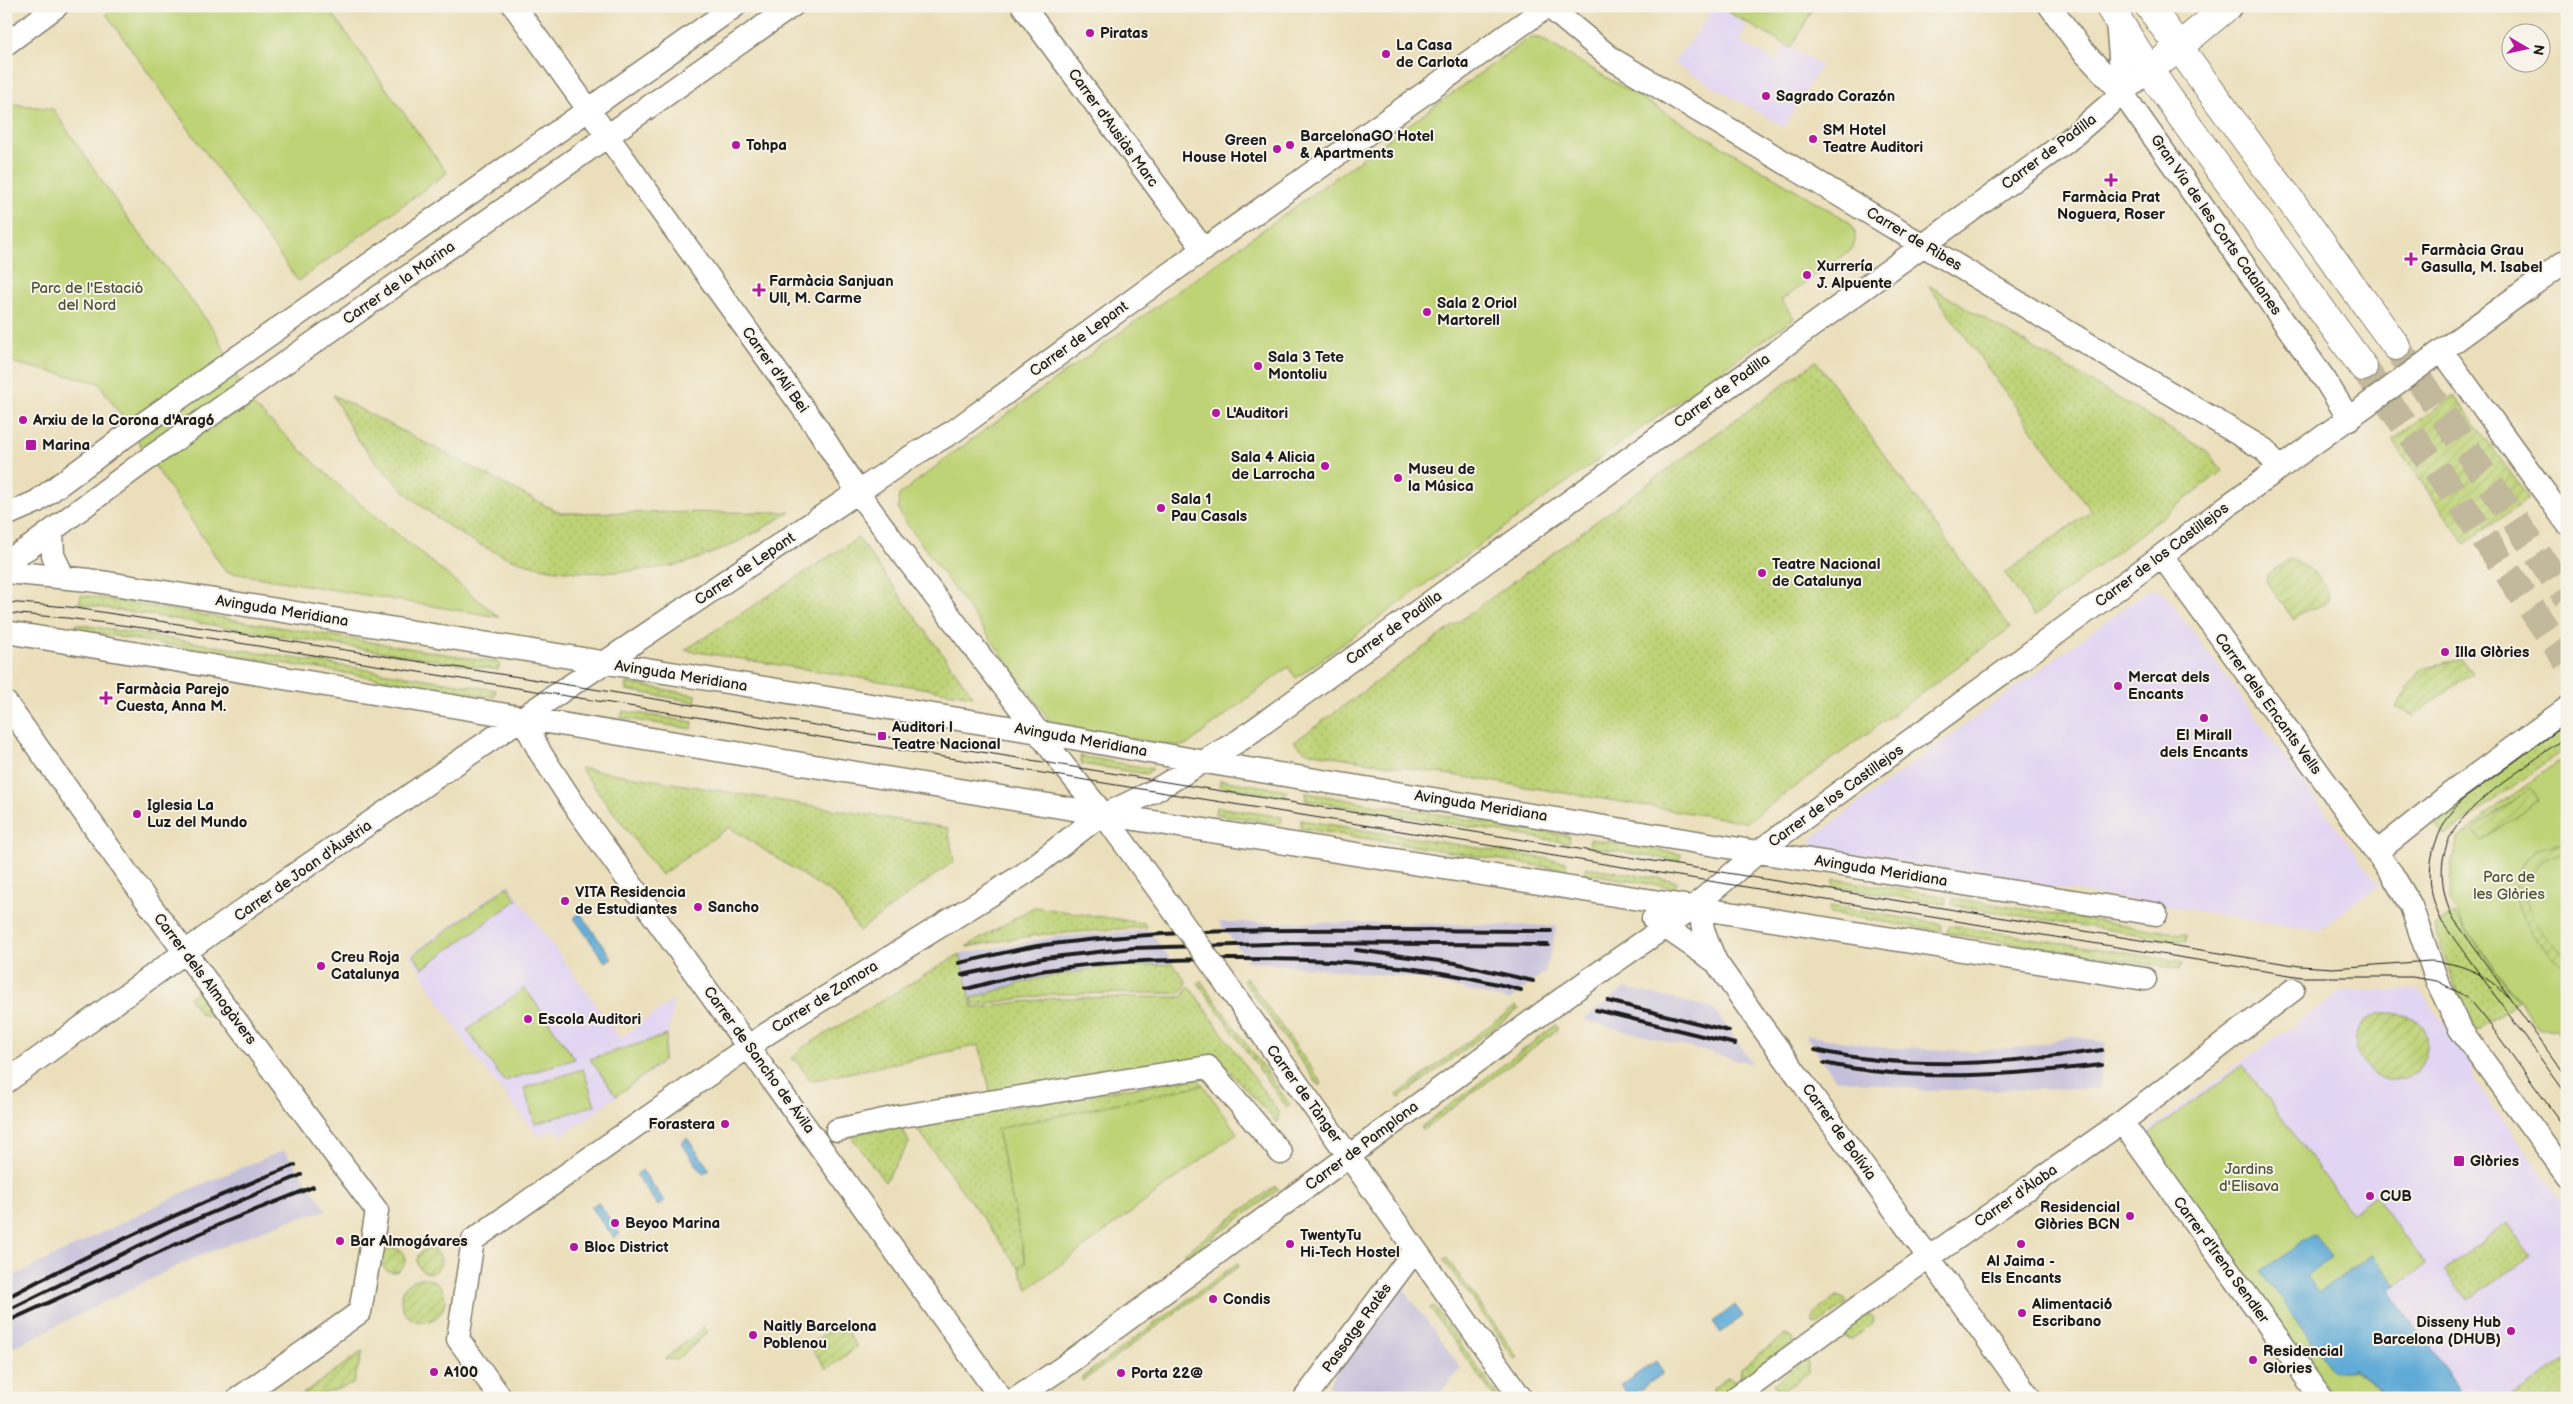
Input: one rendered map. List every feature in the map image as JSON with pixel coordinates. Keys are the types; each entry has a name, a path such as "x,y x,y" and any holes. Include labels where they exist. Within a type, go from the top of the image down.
{"main road":[{"path":"2149,6 2396,346"},
{"name":"Carrer de Padilla","path":"2149,70 2228,6"},
{"path":"2113,13 2149,70 2363,368"}],"street":[{"path":"6,44 57,6"},
{"name":"Carrer d'Alí Bei","path":"514,6 818,429 859,494 1039,732 1104,814"},
{"path":"6,515 36,502 120,440 735,6"},
{"name":"Carrer de la Marina","path":"6,561 606,135 792,6"},
{"name":"Carrer d'Ausiàs Marc","path":"1024,6 1204,250"},
{"name":"Carrer de Lepant","path":"603,664 954,431 1204,250 1548,6"},
{"name":"Carrer de Ribes","path":"1548,6 1612,59 2265,450 2279,469"},
{"name":"Gran Via de les Corts Catalanes","path":"2050,6 2081,49 2123,94 2325,380 2349,419"},
{"path":"2113,13 2123,94"},
{"name":"Carrer de Padilla","path":"1104,814 1133,802 1240,740 1922,244 2066,142 2149,70"},
{"name":"Carrer de los Castillejos","path":"1758,852 2567,260"},
{"path":"2442,351 2567,523"},
{"path":"52,530 53,554 63,576"},
{"name":"Carrer dels Encants Vells","path":"2162,556 2377,852 2410,906 2437,982 2460,1029 2567,1175"},
{"name":"Avinguda Meridiana","path":"6,572 63,576 603,664 1039,732 1205,762 1758,852 2156,914"},
{"path":"6,632 1104,814 1619,896 1700,905 2145,978"},
{"name":"Carrer de Joan d'Àustria","path":"6,1082 186,952 522,718 603,664"},
{"name":"Carrer dels Almogàvers","path":"6,703 146,901 186,952 377,1211 360,1312 239,1398"},
{"path":"2377,852 2451,793 2567,708"},
{"name":"Carrer de Sancho de Ávila","path":"522,718 541,754 576,808 1001,1398"},
{"name":"Carrer de Tànger","path":"1104,814 1521,1398"},
{"name":"Carrer de Zamora","path":"501,1398 458,1340 473,1240 748,1047 1024,874 1104,814"},
{"name":"Carrer de Pamplona","path":"1017,1398 1063,1368 1544,1012 1665,927 1700,905 1758,852"},
{"name":"Carrer de Bolívia","path":"1619,896 1716,962 2030,1398"},
{"path":"1700,905 1701,924 1716,962"},
{"name":"Carrer d'Àlaba","path":"1735,1398 1928,1257 2122,1122 2293,990"},
{"path":"837,1130 902,1116 1208,1067 1280,1153"},
{"name":"Carrer d'Irena Sendler","path":"2122,1122 2321,1398"},
{"name":"Passatge Ratès","path":"1305,1398 1409,1258"}],"shaded area":[{"name":"Sagrado Corazón","path":"1713,6 1718,6 1747,26 1740,42 1777,62 1786,45 1821,65 1784,127 1673,63 1704,23"},
{"name":"Mercat dels Encants","path":"2155,589 2161,591 2167,597 2379,885 2318,931 1814,848 1811,841 1813,837 2148,590"},
{"name":"Escola Auditori","path":"508,884 620,1038 674,1000 664,1062 561,1137 556,1130 538,1136 470,1051 410,955"},
{"path":"1219,922 1557,926 1545,972 1509,1000 1412,978 1248,961"},
{"path":"1149,930 1173,963 1098,968 1036,979 971,998 960,954 1056,937"},
{"path":"1625,988 1713,1008 1753,1064 1583,1020"},
{"path":"2419,990 2471,1060 2475,1081 2567,1209 2567,1398 2331,1398 2140,1137 2342,991"},
{"path":"1805,1035 1876,1047 1974,1051 2028,1047 2073,1036 2106,1043 2098,1089 1922,1090 1835,1079"},
{"path":"284,1150 327,1210 278,1224 181,1264 6,1351 6,1280 186,1191"},
{"path":"1400,1284 1461,1368 1436,1398 1345,1398 1328,1385"}],"green space":[{"path":"117,6 327,6 447,173 298,281 106,14"},
{"path":"1731,6 1808,6 1813,9 1791,48 1728,12"},
{"path":"1529,38 1540,38 1848,221 1855,233 1853,248 1781,300 1794,318 1296,678 1288,667 1187,745 1177,746 1061,727 1050,721 902,517 898,508 899,495 956,451"},
{"name":"Parc de l'Estació del Nord","path":"6,103 53,109 123,212 215,331 239,382 253,405 348,494 499,617 226,572 99,383 6,361"},
{"path":"1928,285 2207,451 2222,471 2034,616 2005,573 2091,511"},
{"path":"1816,361 2010,628 1747,822 1307,752 1294,742"},
{"path":"333,395 560,513 790,512 726,547 678,565 629,571 591,572 565,571 528,564 479,544 456,531 413,499 375,461 359,441"},
{"path":"2454,395 2529,498 2465,544 2392,440"},
{"path":"858,538 973,696 685,650"},
{"path":"2290,559 2310,569 2321,579 2328,592 2329,599 2323,605 2304,612 2294,620 2266,581 2267,575"},
{"path":"81,595 500,663 498,670 79,604"},
{"path":"76,624 496,690 494,697 76,630"},
{"path":"2462,659 2473,673 2413,716 2396,707 2421,668"},
{"path":"627,683 696,695 695,702 626,690"},
{"path":"623,711 693,722 692,729 621,718"},
{"path":"2549,727 2567,734 2567,747 2445,836 2435,823 2442,812"},
{"path":"1080,756 1153,769 1146,774 1082,764"},
{"name":"Parc de les Glòries","path":"2567,756 2567,1045 2556,1030 2538,1027 2465,927 2450,900 2451,865 2458,839 2488,813"},
{"path":"580,768 948,828 954,861 859,931 837,897 729,827 661,875"},
{"path":"1220,780 1287,790 1286,797 1219,786"},
{"path":"2530,788 2539,800 2482,841 2473,829"},
{"path":"1306,793 1570,836 1569,843 1305,800"},
{"path":"1216,807 1282,817 1281,824 1215,814"},
{"path":"1301,820 1567,862 1565,870 1300,828"},
{"path":"1590,839 1681,854 1680,861 1589,847"},
{"path":"2560,842 2567,842 2567,853 2555,855 2545,860 2529,876 2519,870 2527,858 2538,849"},
{"path":"1585,867 1677,881 1675,888 1585,873"},
{"path":"1834,879 1946,897 1945,904 1833,886"},
{"path":"508,886 517,900 423,968 413,955"},
{"path":"2515,886 2525,888 2526,898 2533,918 2551,943 2567,956 2567,968 2548,953 2531,933 2520,910"},
{"path":"1953,898 2187,935 2186,942 1952,905"},
{"path":"1830,906 1941,924 1941,931 1829,913"},
{"path":"1034,907 1144,923 1147,927 1036,935 966,947"},
{"path":"2454,913 2518,1001 2475,1032 2468,1022 2434,927"},
{"path":"1949,925 2182,962 2180,969 1947,933"},
{"path":"960,954 973,1008 1055,998 1183,997 1189,986 1279,1113 1277,1123 1218,1059 991,1095 979,1045 811,1081 796,1060 791,1059 802,1048"},
{"path":"1173,964 1187,983 1181,993 1053,994 974,1005 972,998 1036,979 1098,968"},
{"path":"1246,977 1322,1083 1319,1086 1243,980"},
{"path":"1201,981 1290,1105 1287,1108 1198,983"},
{"path":"203,987 222,1014 217,1018 200,1014 189,997"},
{"path":"525,988 575,1059 504,1081 467,1030"},
{"path":"1516,1006 1519,1009 1399,1098 1397,1095"},
{"path":"2382,1013 2393,1013 2411,1018 2418,1022 2427,1036 2425,1057 2420,1067 2409,1078 2391,1080 2378,1076 2367,1068 2359,1056 2356,1043 2357,1031 2366,1020"},
{"path":"1556,1025 1558,1029 1423,1130 1421,1127"},
{"path":"667,1035 663,1061 616,1096 590,1059"},
{"name":"Jardins d'Elisava","path":"2243,1065 2352,1214 2375,1196 2425,1265 2396,1286 2372,1254 2319,1293 2306,1276 2262,1272 2351,1368 2389,1398 2334,1398 2145,1137"},
{"path":"583,1069 595,1105 535,1124 524,1088"},
{"path":"1197,1077 1203,1085 997,1129 1026,1264 1019,1268 913,1123"},
{"path":"1203,1085 1237,1133 1028,1289 1019,1268 1026,1263 997,1129"},
{"path":"901,1125 909,1143 885,1182 850,1135"},
{"path":"1275,1186 1278,1190 1186,1257 1183,1254"},
{"path":"2507,1223 2530,1256 2468,1300 2444,1270"},
{"path":"393,1248 398,1249 404,1255 404,1265 398,1271 393,1272 388,1271 382,1265 381,1260 382,1255 388,1249"},
{"path":"429,1249 434,1250 440,1256 440,1266 434,1272 429,1273 424,1272 418,1266 417,1261 418,1256 424,1250"},
{"path":"1446,1257 1518,1357 1515,1359 1444,1260"},
{"path":"1237,1263 1239,1266 1083,1381 1081,1378"},
{"path":"427,1278 439,1284 444,1291 444,1309 439,1316 432,1321 419,1322 411,1319 404,1312 401,1296 404,1288 411,1281"},
{"path":"1837,1296 1845,1298 1847,1303 1818,1325 1813,1322 1814,1313"},
{"path":"1434,1306 1499,1398 1495,1398 1430,1308"},
{"path":"1868,1313 1874,1318 1873,1324 1852,1339 1843,1337 1842,1332"},
{"path":"840,1322 857,1347 827,1369 809,1345"},
{"path":"704,1327 708,1332 677,1360 665,1359"},
{"path":"1785,1335 1793,1338 1794,1342 1743,1379 1740,1376 1741,1368"},
{"path":"363,1351 353,1384 312,1398 297,1398"},
{"path":"2567,1358 2567,1398 2511,1398"},
{"path":"1804,1361 1808,1363 1808,1373 1785,1389 1776,1388 1774,1383"},
{"path":"1729,1377 1737,1382 1734,1389 1724,1396 1712,1398 1713,1388"}],"water":[{"path":"580,913 612,958 605,962 574,918"},
{"path":"687,1138 710,1170 703,1174 681,1143"},
{"path":"642,1170 665,1202 658,1206 636,1175"},
{"path":"598,1202 620,1233 614,1238 591,1207"},
{"path":"2314,1234 2332,1257 2306,1276 2319,1293 2373,1254 2396,1286 2389,1291 2467,1398 2389,1398 2353,1368 2355,1371 2333,1371 2261,1272"},
{"path":"1735,1305 1743,1316 1721,1333 1713,1322"},
{"path":"1656,1361 1664,1373 1629,1397 1621,1385"}],"tunnel":[{"path":"2396,346 2567,597"},
{"path":"2363,367 2473,521 2567,661"}],"tram line":[{"path":"6,602 69,607 519,677 2300,966 2333,968 2430,961 2442,962 2473,971 2491,982 2509,997"},
{"path":"6,613 67,618 159,630 2302,977 2412,977 2437,981 2472,1002 2567,1131"},
{"path":"2567,723 2461,801 2450,814 2442,828 2432,858 2430,874 2431,890 2442,922 2567,1095"},
{"path":"2567,736 2508,779 2474,807 2451,836 2445,852 2442,870 2444,891 2451,915 2567,1078"}],"railway":[{"path":"959,963 1044,945 1170,934 1297,930 1551,931"},
{"path":"962,975 1044,958 1133,948 1301,943 1548,945"},
{"path":"1356,950 1455,963 1533,981"},
{"path":"966,989 1006,978 1047,970 1089,965 1153,961 1255,959 1332,961 1408,968 1484,981 1521,990"},
{"path":"1608,1001 1729,1031"},
{"path":"1596,1010 1735,1044"},
{"path":"1815,1050 1850,1057 1922,1063 1994,1062 2102,1050"},
{"path":"1824,1063 1858,1069 1928,1075 2033,1072 2102,1065"},
{"path":"6,1298 149,1227 295,1165"},
{"path":"6,1311 171,1230 301,1175"},
{"path":"6,1322 225,1222 313,1187"}],"place":[{"name":"Piratas","path":"1090,33"},
{"name":"La Casa de Carlota","path":"1386,54"},
{"name":"Sagrado Corazón","path":"1766,96"},
{"name":"SM Hotel Teatre Auditori","path":"1813,139"},
{"name":"Tohpa","path":"736,145"},
{"name":"BarcelonaGO Hotel & Apartments","path":"1290,145"},
{"name":"Green House Hotel","path":"1277,149"},
{"name":"Farmàcia Prat Noguera, Roser","path":"2111,180"},
{"name":"Farmàcia Grau Gasulla, M. Isabel","path":"2411,259"},
{"name":"Xurrería J. Alpuente","path":"1807,275"},
{"name":"Farmàcia Sanjuan Ull, M. Carme","path":"759,290"},
{"name":"Sala 2 Oriol Martorell","path":"1427,312"},
{"name":"Sala 3 Tete Montoliu","path":"1258,366"},
{"name":"L'Auditori","path":"1216,413"},
{"name":"Arxiu de la Corona d'Aragó","path":"23,420"},
{"name":"Marina","path":"31,445"},
{"name":"Sala 4 Alicia de Larrocha","path":"1325,466"},
{"name":"Museu de la Música","path":"1398,478"},
{"name":"Sala 1 Pau Casals","path":"1161,508"},
{"name":"Teatre Nacional de Catalunya","path":"1762,573"},
{"name":"Illa Glòries","path":"2445,652"},
{"name":"Mercat dels Encants","path":"2118,686"},
{"name":"Farmàcia Parejo Cuesta, Anna M.","path":"106,698"},
{"name":"El Mirall dels Encants","path":"2204,718"},
{"name":"Auditori | Teatre Nacional","path":"882,736"},
{"name":"Iglesia La Luz del Mundo","path":"137,814"},
{"name":"VITA Residencia de Estudiantes","path":"565,901"},
{"name":"Sancho","path":"698,907"},
{"name":"Creu Roja Catalunya","path":"321,966"},
{"name":"Escola Auditori","path":"528,1019"},
{"name":"Forastera","path":"725,1124"},
{"name":"Glòries","path":"2459,1161"},
{"name":"CUB","path":"2370,1196"},
{"name":"Residencial Glòries BCN","path":"2130,1216"},
{"name":"Beyoo Marina","path":"615,1223"},
{"name":"Bar Almogávares","path":"340,1241"},
{"name":"TwentyTu Hi-Tech Hostel","path":"1290,1244"},
{"name":"Al Jaima - Els Encants","path":"2021,1244"},
{"name":"Bloc District","path":"574,1247"},
{"name":"Condis","path":"1213,1299"},
{"name":"Alimentació Escribano","path":"2022,1313"},
{"name":"Disseny Hub Barcelona (DHUB)","path":"2511,1331"},
{"name":"Naitly Barcelona Poblenou","path":"753,1335"},
{"name":"Residencial Glories","path":"2253,1360"},
{"name":"A100","path":"434,1372"},
{"name":"Porta 22@","path":"1121,1373"}]}
